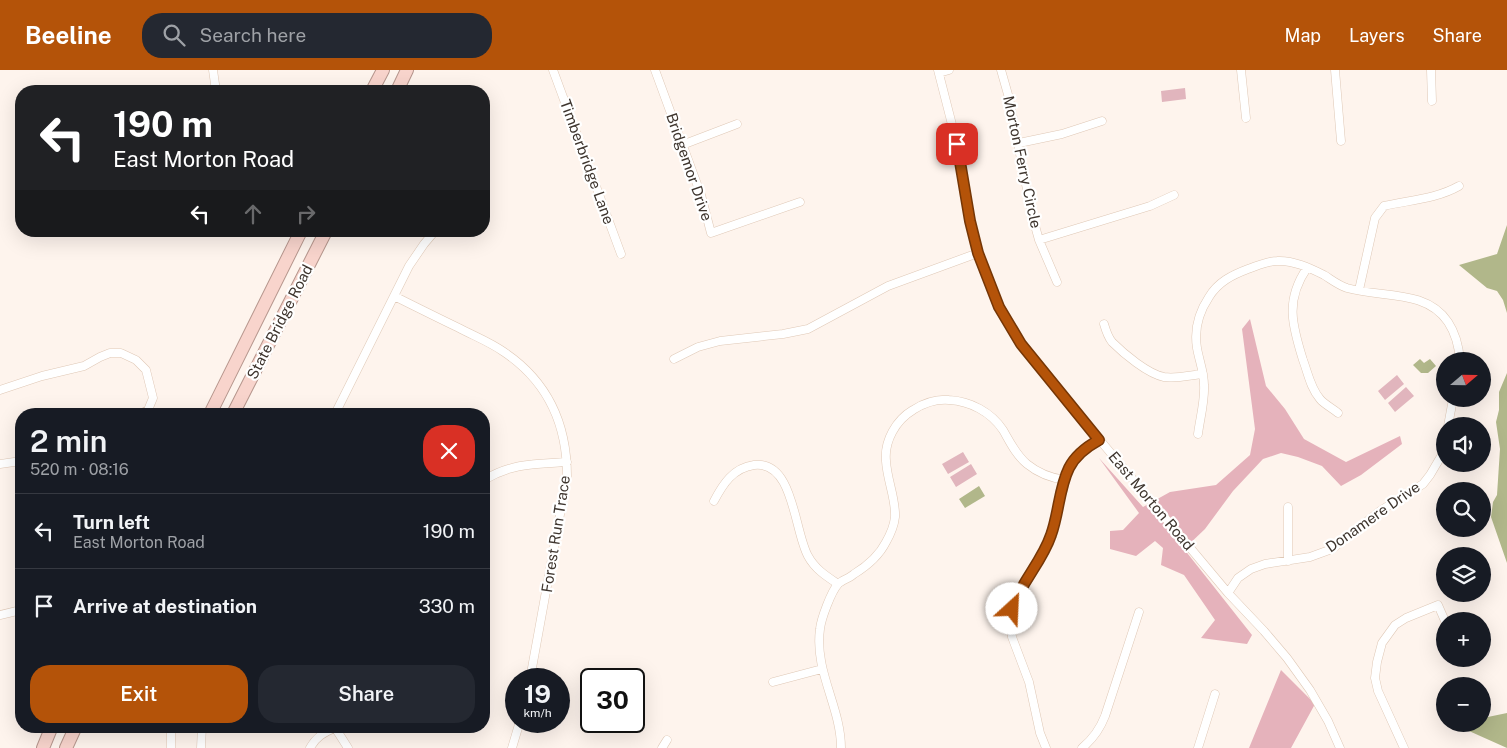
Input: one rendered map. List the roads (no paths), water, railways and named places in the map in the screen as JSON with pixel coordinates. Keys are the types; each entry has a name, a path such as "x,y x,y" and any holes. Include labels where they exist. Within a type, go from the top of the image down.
{"highway":[{"path":"375,85 382,70"},
{"path":"400,85 407,70"},
{"name":"State Bridge Road","path":"213,408 299,237"},
{"name":"State Bridge Road","path":"236,408 323,237"},
{"path":"43,748 49,733"},
{"path":"66,748 73,733"}],"street":[{"path":"214,70 215,85"},
{"name":"Timberbridge Lane","path":"553,70 621,254"},
{"name":"Bridgemor Drive","path":"655,70 701,195 711,232 800,202"},
{"path":"938,72 949,70"},
{"name":"Morton Ferry Circle","path":"1001,70 1019,143 1032,215 1039,240 1057,282"},
{"path":"1241,70 1246,118"},
{"path":"1335,70 1341,141"},
{"path":"1430,70 1432,101"},
{"name":"East Morton Road","path":"938,72 957,144 970,221 978,253 999,307 1021,344 1228,593 1292,664 1324,713 1340,748"},
{"path":"1019,143 1062,134 1102,121"},
{"path":"682,145 737,124"},
{"path":"1359,290 1374,218 1384,206 1447,193 1459,186"},
{"path":"1039,240 1150,206 1174,195"},
{"path":"338,408 409,266 430,237"},
{"path":"674,360 698,347 720,341 783,334 808,329 888,286 978,253"},
{"path":"1198,434 1204,400 1203,374 1197,347 1197,327 1204,305 1217,287 1234,274 1267,262 1276,260 1307,268 1336,283 1359,290 1419,300 1438,310 1446,318 1453,329 1459,352"},
{"path":"1307,268 1299,279 1294,295 1292,312 1294,328 1312,387 1321,400 1338,413"},
{"name":"Forest Run Trace","path":"394,296 502,351 516,361 529,372 549,399 562,430 567,462 565,491 532,668"},
{"path":"1104,324 1106,333 1112,341 1150,372 1172,378 1203,374"},
{"path":"502,351 507,343"},
{"path":"0,390 42,376 84,366 110,353 121,353 136,360 146,370 153,398 149,408"},
{"path":"842,748 839,726 822,669 820,629 827,605 838,584 854,575 878,555 892,532 895,517 886,460 893,431 902,419 922,405 935,400 966,403 988,414 997,423 1015,451 1027,464 1045,475 1065,480"},
{"path":"1046,748 1040,732 1029,682 1012,637 1010,619 1016,596 1041,558 1051,536 1069,467 1087,446 1099,440"},
{"path":"0,464 15,462"},
{"path":"490,476 514,466 567,462"},
{"path":"714,501 722,486 740,469 759,465 768,466 778,473 784,482 808,557 817,569 838,584"},
{"name":"Donamere Drive","path":"1228,593 1238,578 1252,569 1265,564 1310,557 1332,549 1380,511 1423,484 1436,465"},
{"path":"1288,507 1288,561"},
{"path":"1404,748 1378,691 1375,678 1377,662 1382,644 1396,625 1406,618 1438,605 1442,612"},
{"path":"0,615 15,611"},
{"path":"1082,748 1093,738 1105,716 1140,612"},
{"path":"773,682 822,669"},
{"path":"1198,748 1215,694"},
{"path":"171,733 171,748"},
{"path":"201,748 202,733"},
{"path":"310,748 317,738 324,733"},
{"path":"338,733 348,748"},
{"path":"512,748 516,733"},
{"path":"662,748 666,740"}]}
